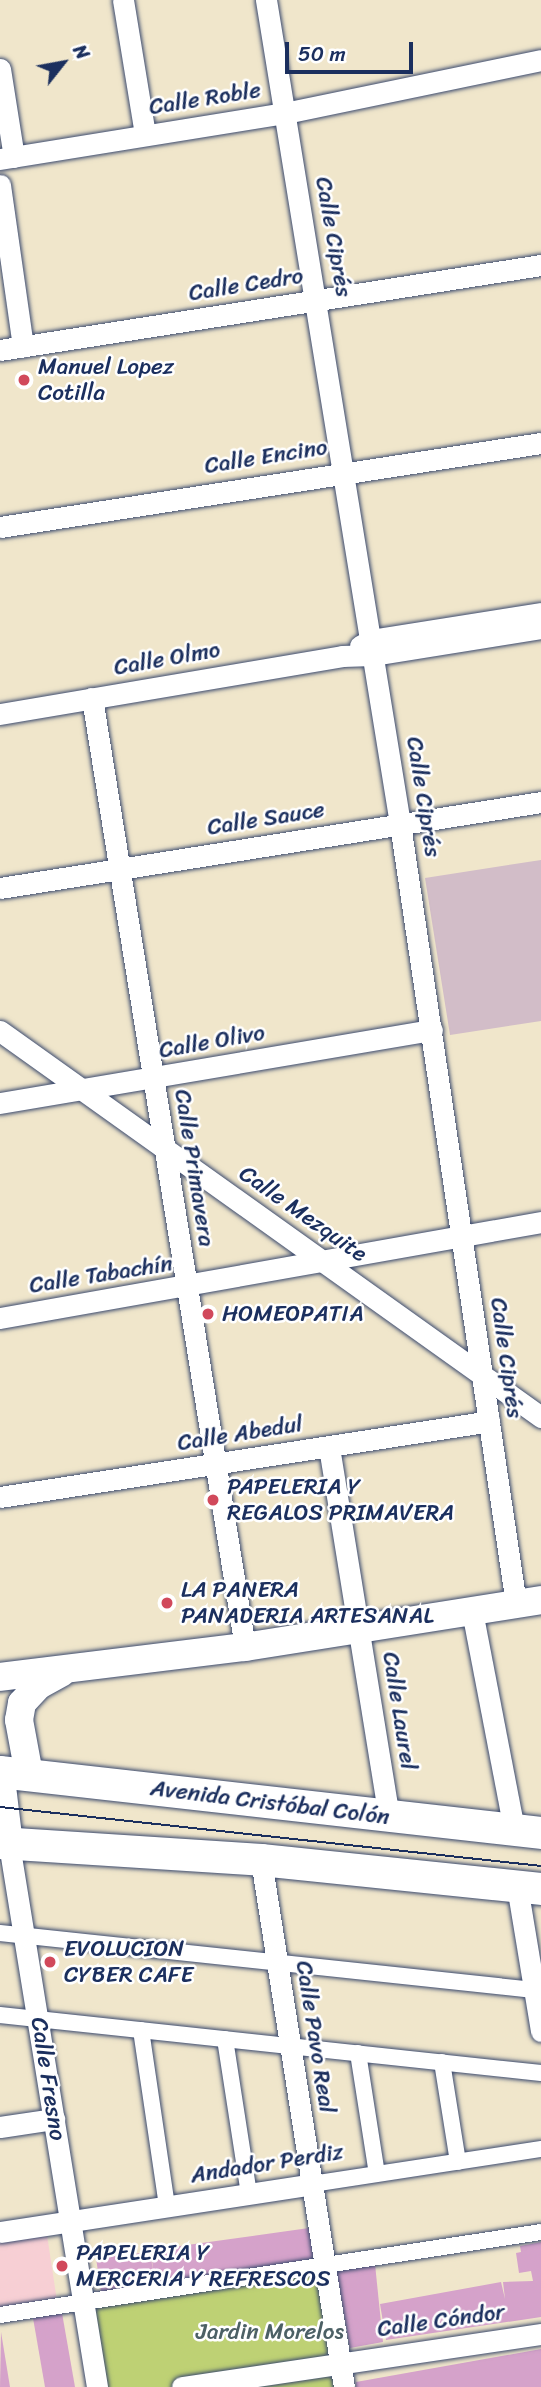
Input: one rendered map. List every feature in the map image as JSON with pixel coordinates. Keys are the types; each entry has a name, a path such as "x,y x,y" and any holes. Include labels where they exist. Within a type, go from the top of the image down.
{"main road":[{"path":"0,1677 245,1647 528,1602"},
{"name":"Calle Fresno","path":"4,1843 7,1772 22,1703 39,1685 69,1669"},
{"name":"Avenida Cristóbal Colón","path":"7,1772 528,1831"},
{"path":"4,1843 261,1860 529,1888"}],"street":[{"path":"123,0 145,135"},
{"name":"Calle Ciprés","path":"266,0 401,824 489,1421 528,1602"},
{"name":"Calle Roble","path":"7,158 285,113 541,60"},
{"path":"0,69 7,158"},
{"path":"0,185 23,346"},
{"name":"Calle Cedro","path":"0,349 541,265"},
{"name":"Calle Encino","path":"0,527 345,471 541,443"},
{"name":"Calle Olmo","path":"0,714 342,656 541,613"},
{"name":"Calle Olmo","path":"372,648 541,628"},
{"name":"Calle Primavera","path":"92,698 245,1647"},
{"name":"Calle Sauce","path":"0,888 541,802"},
{"name":"Calle Olivo","path":"0,1103 432,1030"},
{"name":"Calle Mezquite","path":"0,1031 541,1417"},
{"name":"Calle Tabachín","path":"0,1318 187,1287 541,1222"},
{"name":"Calle Abedul","path":"0,1497 489,1421"},
{"name":"Calle Laurel","path":"329,1447 389,1817"},
{"path":"472,1611 528,1831"},
{"name":"Calle Fresno","path":"4,1843 24,1935 97,2387"},
{"name":"Calle Pavo Real","path":"261,1860 344,2387"},
{"path":"529,1888 534,1990 541,2031"},
{"path":"0,1933 534,1990"},
{"path":"0,2015 541,2073"},
{"path":"141,2030 167,2206"},
{"path":"225,2039 249,2194"},
{"path":"358,2053 377,2174"},
{"path":"443,2062 458,2162"},
{"path":"0,2127 54,2119"},
{"name":"Andador Perdiz","path":"0,2232 541,2149"},
{"path":"0,2315 541,2232"},
{"name":"Calle Cóndor","path":"182,2387 340,2361 541,2333"}],"shaded area":[{"path":"541,860 541,1021 450,1035 425,878"},
{"path":"46,2228 57,2301 0,2310 0,2235"}],"green space":[{"name":"Jardin Morelos","path":"319,2270 336,2387 103,2387 90,2306"}],"building":[{"path":"309,2228 314,2261 101,2292 96,2258 150,2252 153,2270 151,2250"},
{"path":"541,2242 541,2317 386,2340 380,2304 501,2282 505,2299 503,2282 533,2281 531,2271 519,2273 516,2253 521,2252 520,2246"},
{"path":"375,2264 383,2342 350,2348 336,2270"},
{"path":"62,2313 75,2387 45,2387 33,2318"},
{"path":"1,2332 10,2387 0,2387"},
{"path":"541,2349 541,2387 356,2387 356,2382"}],"tram line":[{"path":"0,1807 541,1866"}],"place":[{"name":"Manuel Lopez Cotilla","path":"24,380"},
{"name":"HOMEOPATIA","path":"208,1314"},
{"name":"PAPELERIA Y REGALOS PRIMAVERA","path":"213,1500"},
{"name":"LA PANERA PANADERIA ARTESANAL","path":"167,1603"},
{"name":"EVOLUCION CYBER CAFE","path":"50,1962"},
{"name":"PAPELERIA Y MERCERIA Y REFRESCOS","path":"62,2266"}]}
